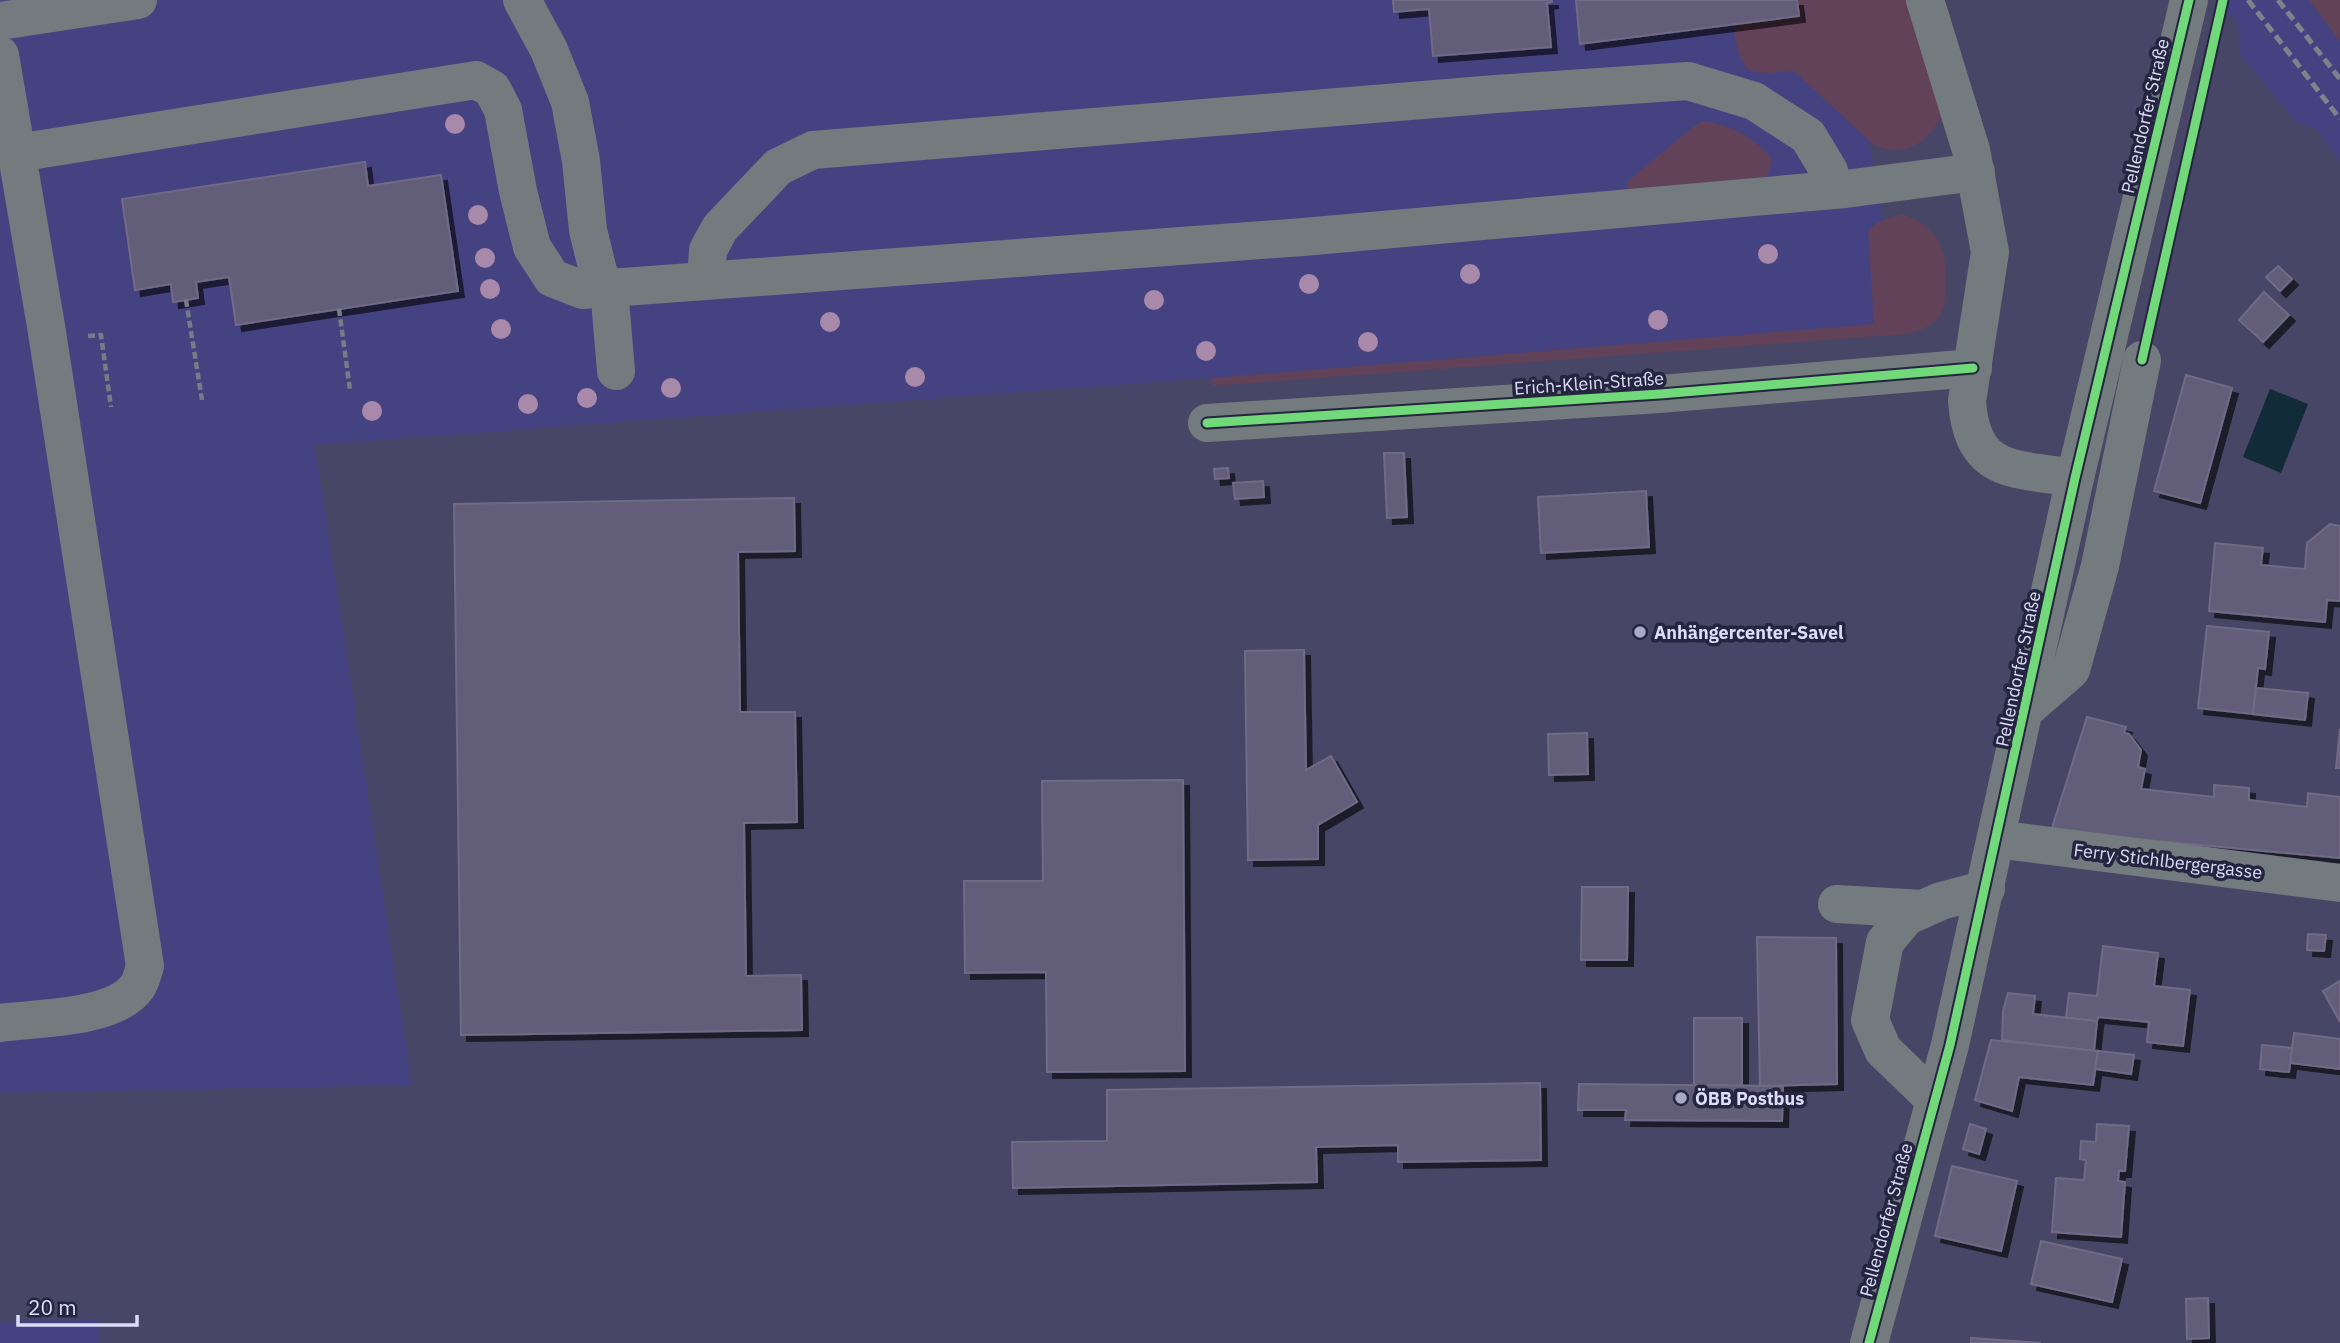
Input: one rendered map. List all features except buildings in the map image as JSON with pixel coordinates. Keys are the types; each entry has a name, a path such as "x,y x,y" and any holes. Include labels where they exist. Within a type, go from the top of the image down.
{"street":[{"path":"0,20 138,0"},
{"path":"522,0 549,50 570,102 581,161 587,230 598,275 609,288 616,371"},
{"path":"1925,0 1971,150 1990,252 1967,401 1969,423 1975,441 1988,457 2003,466 2075,478"},
{"name":"Pellendorfer Straße","path":"1869,1343 1935,1100 1986,889 2075,478 2189,0"},
{"path":"0,55 46,326 145,966 138,987 118,1004 84,1013 0,1023"},
{"path":"17,153 477,80 492,89 503,110 532,247 552,278 583,290 1303,237 1834,190 1976,172"},
{"path":"706,281 708,250 720,228 778,167 813,150 1496,94 1688,81 1754,101 1808,136 1829,171 1834,190"},
{"path":"2025,710 2071,670 2100,566 2142,360"},
{"name":"Erich-Klein-Straße","path":"1207,423 1446,421 1725,400 1973,368"},
{"name":"Ferry Stichlbergergasse","path":"1997,839 2340,883"},
{"path":"1935,1100 1883,1050 1870,1020 1885,942 1907,916 1941,901 1986,889"},
{"path":"1837,904 1923,909"}],"path":[{"path":"186,300 202,400"},
{"path":"339,309 350,390"},
{"path":"88,336 102,335 110,407"}],"shaded area":[{"path":"0,0 1839,0 1845,11 1903,326 315,445 412,1085 0,1093"},
{"path":"1797,0 1910,0 1944,108 1934,129 1926,137 1918,144 1898,150 1875,146 1795,72 1761,73 1750,70 1745,65 1738,53 1733,24 1798,16"},
{"path":"2218,0 2309,0 2340,42 2340,161 2316,129 2296,122 2239,53 2238,25"},
{"path":"2309,0 2340,0 2340,42"},
{"path":"1703,121 1732,129 1758,145 1772,159 1768,175 1757,180 1628,190 1628,181"},
{"path":"1902,214 1915,219 1932,233 1942,250 1946,272 1944,305 1938,319 1907,334 1213,386 1212,378 1874,324 1868,231 1878,222"},
{"path":"100,1320 100,1343 0,1343 0,1321"}],"water":[{"path":"2270,389 2308,404 2281,473 2243,457"}],"railway":[{"path":"2248,0 2340,119"},
{"path":"2278,0 2340,79"}],"cycle path":[{"path":"1869,1343 1950,1045 2075,478 2189,0"},
{"path":"2142,360 2223,0"},
{"path":"1207,423 1660,394 1973,368"}],"place":[{"name":"Anhängercenter-Savel","path":"1640,632"},
{"name":"ÖBB Postbus","path":"1681,1098"}]}
